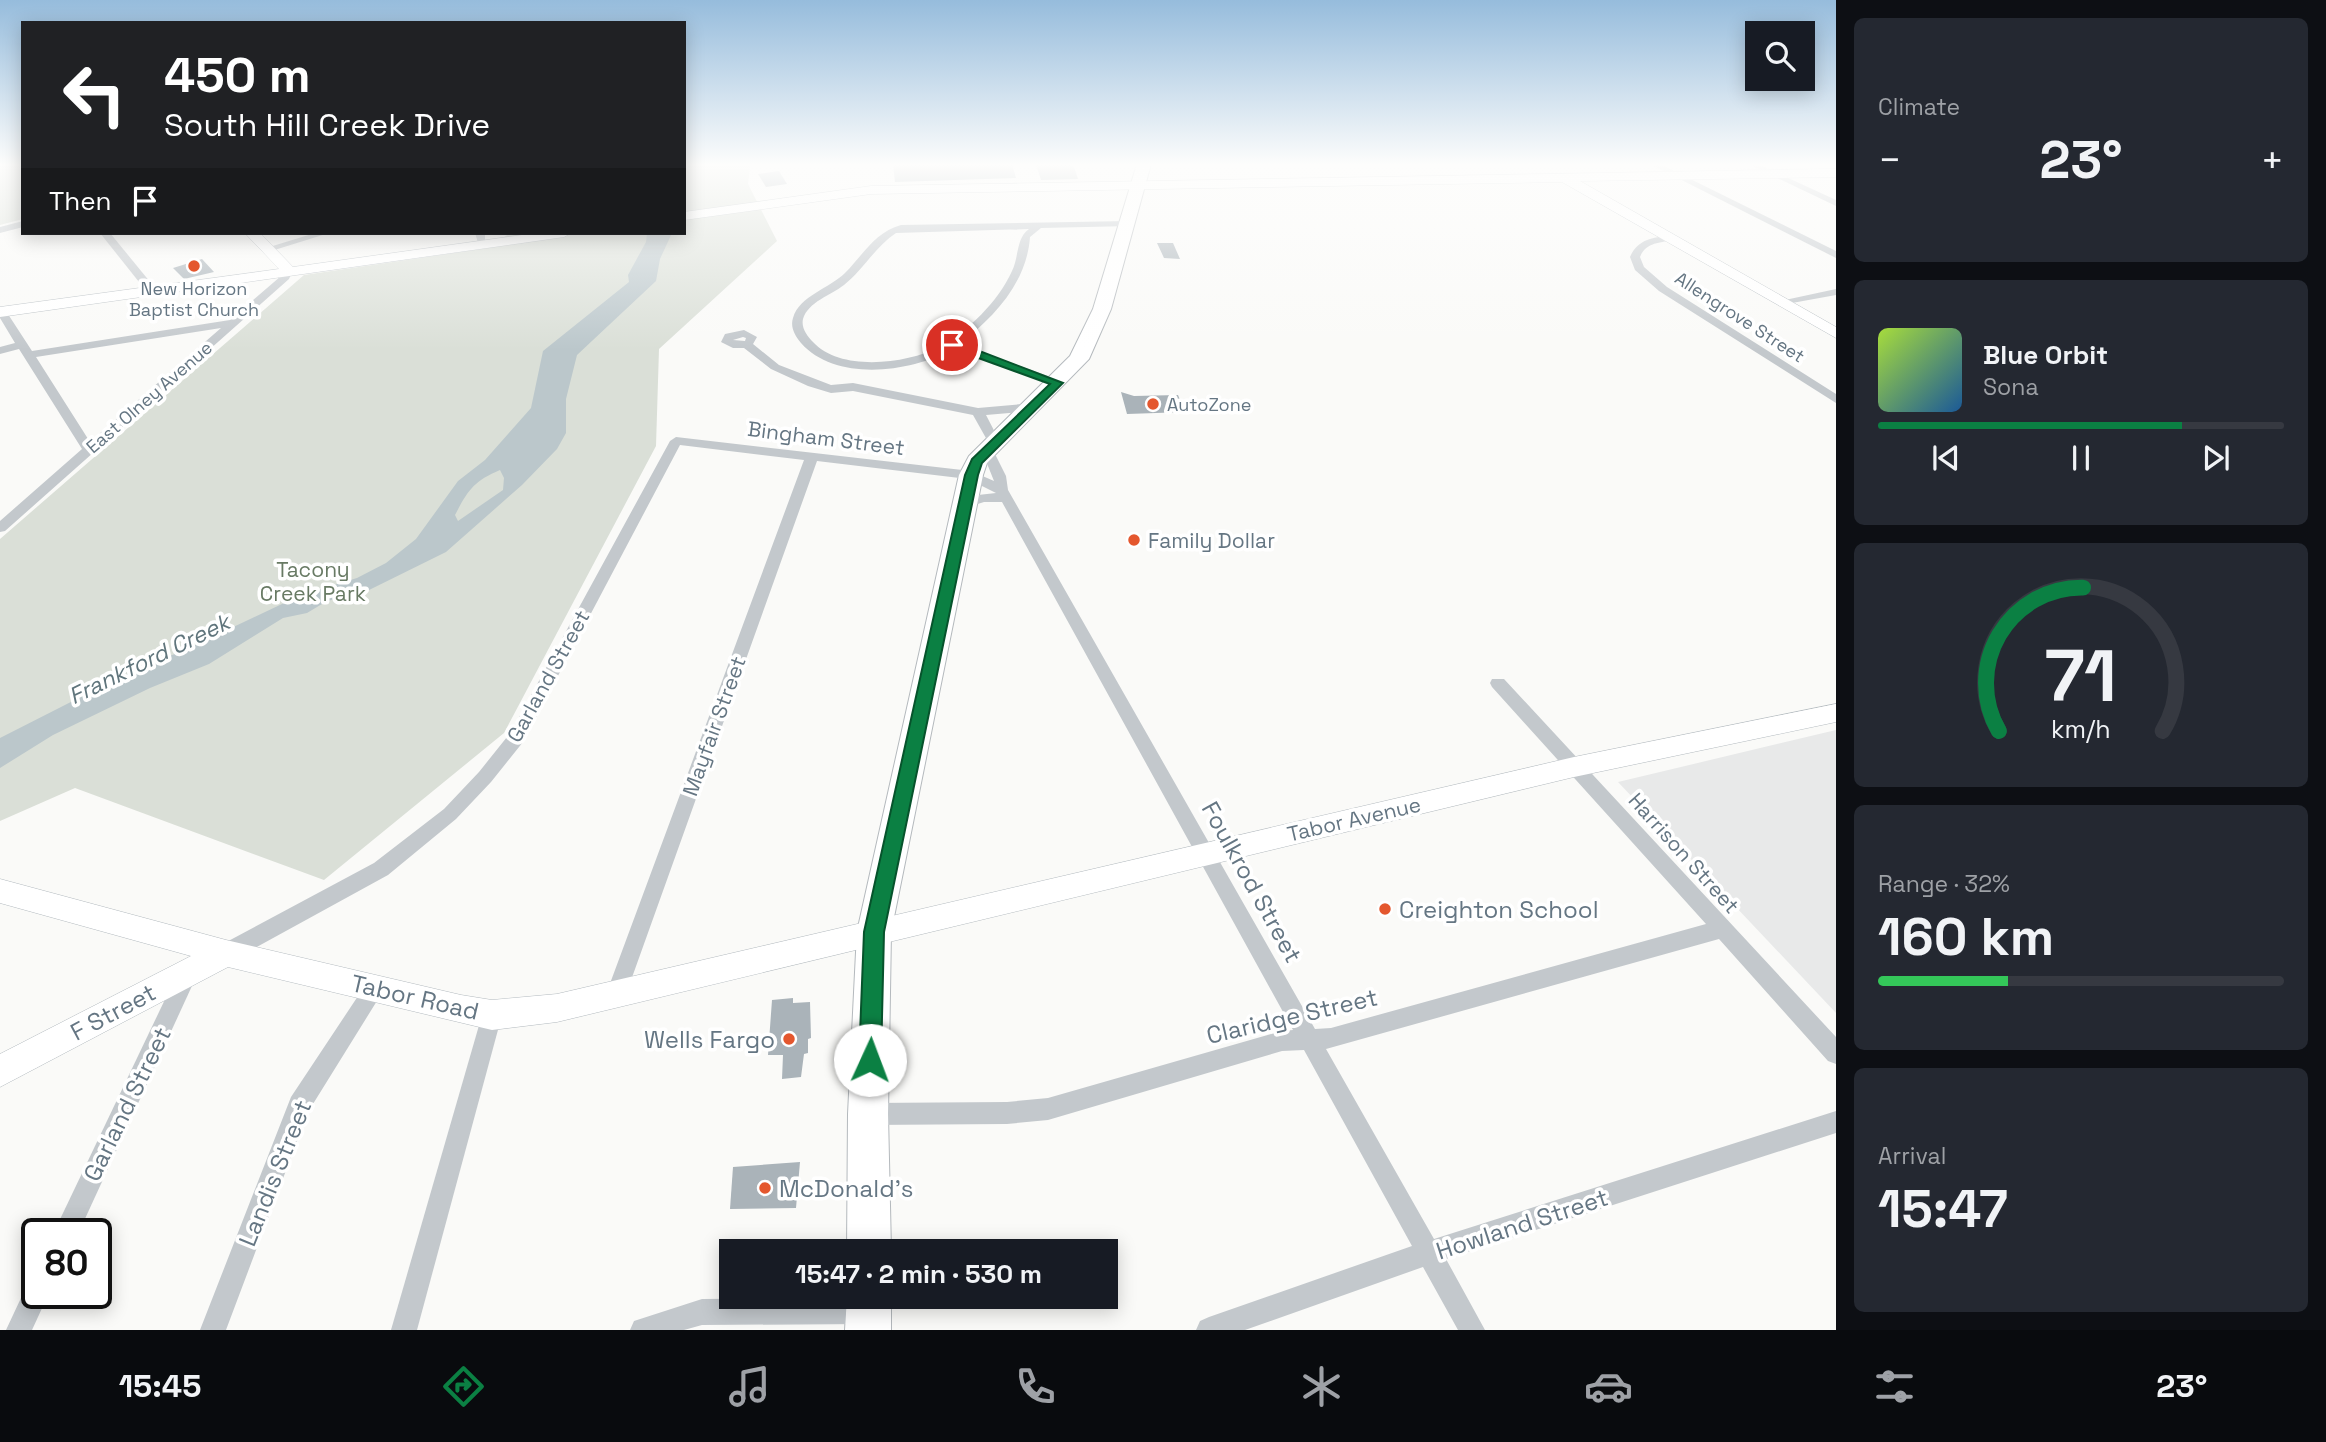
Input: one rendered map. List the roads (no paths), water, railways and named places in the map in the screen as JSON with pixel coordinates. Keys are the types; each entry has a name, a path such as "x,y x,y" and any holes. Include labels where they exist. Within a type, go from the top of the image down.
{"highway":[{"path":"869,1239 868,1114 874,932 968,489 976,461 1034,407 1079,359 1090,336 1127,226"}],"main road":[{"path":"1649,226 1836,333"},
{"path":"254,235 286,266 287,271"},
{"path":"0,311 287,271 481,238 531,235"},
{"name":"Tabor Avenue","path":"874,932 1574,767 1836,713"},
{"name":"Tabor Road","path":"0,891 226,953 492,1015 557,1009 615,997 874,932"}],"street":[{"path":"1003,226 893,229 885,233 854,273 806,307 799,317 799,332 811,347 824,355 864,365 911,362 952,345 1002,298 1023,255 1025,236 1038,226"},
{"path":"1005,226 1025,236"},
{"path":"1778,226 1836,255"},
{"path":"107,235 151,290"},
{"path":"268,249 317,235"},
{"name":"Allengrove Street","path":"1670,238 1645,242 1638,247 1634,257 1639,268 1663,289 1836,399"},
{"name":"East Olney Avenue","path":"0,528 285,277 287,271"},
{"path":"1782,302 1836,292"},
{"path":"0,311 89,450"},
{"path":"0,351 233,323"},
{"path":"746,344 758,356 796,379 831,389 853,387 978,412 1034,407"},
{"path":"952,345 1058,383"},
{"path":"853,387 864,365"},
{"name":"Foulkrod Street","path":"978,412 1004,494 1472,1330"},
{"name":"Bingham Street","path":"676,440 813,456 968,489"},
{"name":"Garland Street","path":"226,953 381,869 450,814 485,777 517,737 676,440"},
{"name":"Mayfair Street","path":"615,997 813,456"},
{"path":"968,489 1004,494"},
{"path":"968,489 983,498 1004,494"},
{"name":"Harrison Street","path":"1498,683 1836,1053"},
{"name":"Claridge Street","path":"868,1114 1007,1114 1048,1109 1282,1041 1331,1038 1722,929"},
{"name":"F Street","path":"0,1071 226,953"},
{"name":"Garland Street","path":"73,1218 188,973"},
{"name":"Landis Street","path":"213,1330 299,1105 375,988"},
{"path":"404,1330 492,1015"},
{"name":"Howland Street","path":"1209,1330 1429,1253 1836,1122"},
{"path":"19,1330 29,1309"},
{"path":"643,1330 702,1312 869,1312"}],"place":[{"name":"New Horizon Baptist Church","path":"194,266"},
{"name":"AutoZone","path":"1153,404"},
{"name":"Family Dollar","path":"1134,540"},
{"name":"Creighton School","path":"1385,909"},
{"name":"Wells Fargo","path":"789,1039"},
{"name":"McDonald's","path":"765,1188"}],"park label":[{"name":"Tacony Creek Park","path":"313,581"}],"water label":[{"name":"Frankford Creek","path":"149,659"}]}
